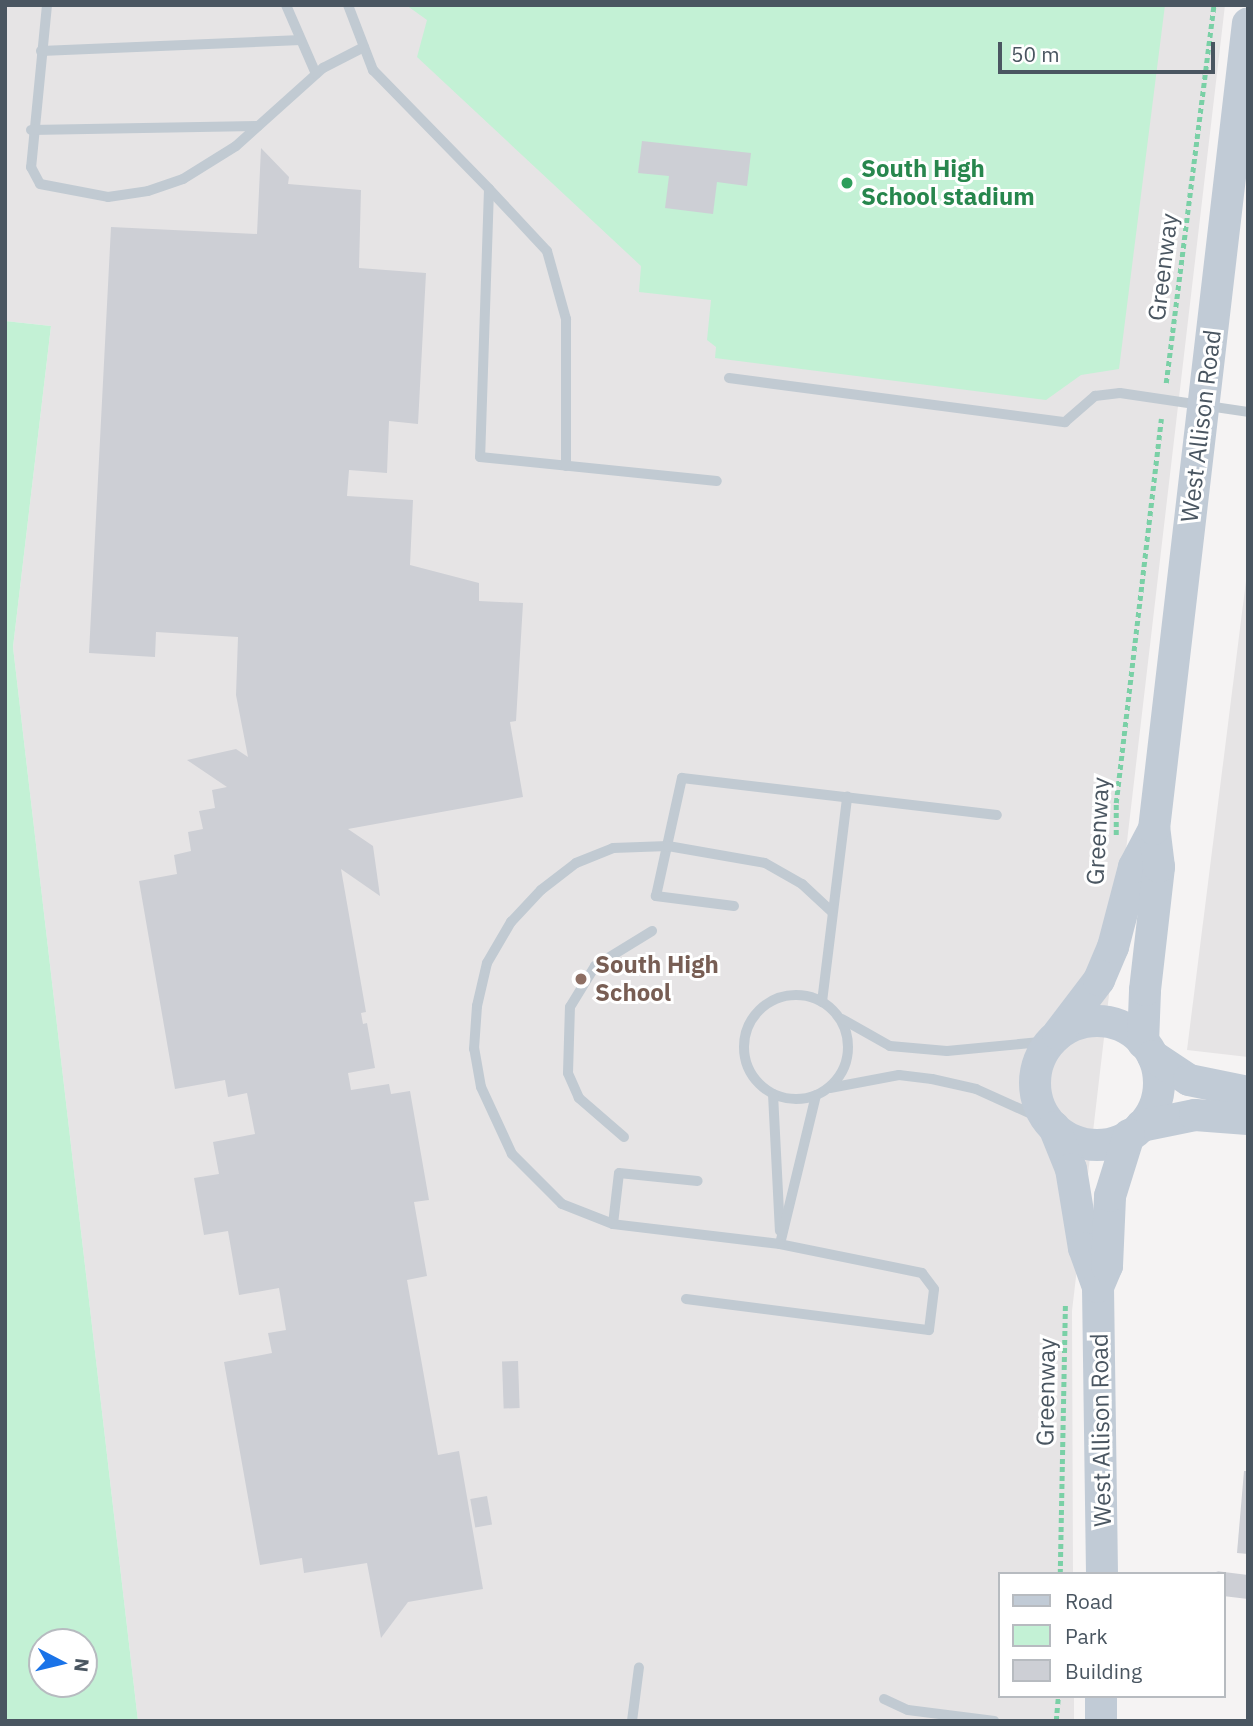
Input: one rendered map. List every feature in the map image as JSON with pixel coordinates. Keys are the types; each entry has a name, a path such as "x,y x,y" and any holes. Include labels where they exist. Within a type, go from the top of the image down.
{"street":[{"name":"West Allison Road","path":"1148,1050 1144,990 1159,866 1154,829 1248,23"},
{"name":"West Allison Road","path":"1054,1038 1099,979 1113,947 1134,867 1154,829"},
{"path":"1248,1092 1189,1080 1148,1050 1124,1028 1103,1021 1080,1023 1054,1038 1039,1061 1035,1084 1039,1105 1052,1125 1087,1144 1110,1143 1135,1131 1195,1115 1248,1119"},
{"path":"1135,1131 1158,1090 1148,1050"},
{"name":"West Allison Road","path":"1052,1125 1071,1169 1084,1248 1098,1287 1102,1572"},
{"name":"West Allison Road","path":"1098,1287 1107,1266 1110,1196 1135,1131"},
{"path":"1101,1698 1101,1721"}],"lane":[{"path":"47,5 31,130 31,167 40,184 108,197 148,191 183,178 236,146 316,74 364,47"},
{"path":"286,5 316,74"},
{"path":"348,5 373,70 547,251 562,307 566,466"},
{"path":"41,51 301,40"},
{"path":"31,130 258,126"},
{"path":"489,188 480,457 717,481"},
{"path":"729,378 1065,422 1095,396 1120,393 1203,408 1248,412"},
{"path":"734,906 656,896 682,778 997,815"},
{"path":"822,1002 847,797"},
{"path":"686,1299 929,1330 934,1289 922,1273 780,1244 613,1224 562,1204 512,1154 494,1123 481,1087 474,1049 477,1006 487,963 511,922 541,890 576,863 613,848 668,846 765,863 802,884 832,912"},
{"path":"624,1137 579,1098 568,1073 570,1007 595,966 652,931"},
{"path":"837,1015 845,1029 848,1054 841,1073 828,1088 816,1096 797,1099 773,1094 755,1080 746,1059 744,1041 751,1022 764,1006 784,997 803,995 822,1002 837,1015 890,1046 947,1051 1054,1038"},
{"path":"828,1088 880,1076 932,1079 976,1089 1052,1125"},
{"path":"773,1094 780,1244"},
{"path":"780,1244 816,1096"},
{"path":"613,1224 619,1173 698,1181"},
{"path":"632,1721 639,1667"},
{"path":"884,1699 919,1716 994,1721"}],"path":[{"name":"Greenway","path":"1117,849 1115,803 1214,5"},
{"name":"Greenway","path":"1060,1572 1065,1295"},
{"path":"1056,1721 1058,1698"}],"shaded area":[{"name":"South High School","path":"5,5 1225,5 1072,1311 1073,1572 998,1572 998,1698 1074,1698 1074,1721 138,1721 13,647 51,326 5,321"},
{"path":"1248,565 1248,1057 1187,1050"}],"green space":[{"name":"South High School stadium","path":"406,5 1165,5 1119,369 1081,375 1046,400 715,358 716,347 707,340 711,300 639,292 641,266 417,57 427,20"},
{"path":"5,321 51,326 13,647 138,1721 5,1721"}],"building":[{"path":"642,141 751,153 747,186 717,182 713,214 665,208 669,176 638,173"},
{"path":"261,148 289,177 288,184 361,190 359,268 426,273 418,424 389,421 387,473 349,470 347,496 413,500 410,565 479,583 479,601 523,603 516,721 510,722 523,797 348,829 373,846 380,896 341,869 366,1012 361,1013 363,1024 367,1023 375,1068 348,1073 351,1090 389,1084 391,1094 410,1091 429,1200 414,1202 427,1276 407,1280 438,1455 459,1451 483,1589 408,1602 381,1638 367,1563 304,1573 302,1558 260,1565 224,1362 272,1353 268,1333 286,1330 279,1288 239,1295 228,1231 204,1235 194,1178 219,1174 213,1142 255,1134 247,1093 228,1097 225,1080 175,1089 139,881 177,874 174,855 191,851 188,832 203,829 199,811 215,808 212,790 227,787 187,760 236,749 248,757 236,695 238,637 156,632 155,657 89,653 111,227 257,234"},
{"path":"518,1361 520,1408 504,1409 502,1362"},
{"path":"1244,1471 1248,1471 1248,1554 1237,1553"},
{"path":"487,1496 492,1525 475,1528 470,1499"},
{"path":"1225,1572 1248,1575 1248,1599 1225,1596"}],"place":[{"name":"South High School stadium","path":"847,183"},
{"name":"South High School","path":"581,979"}]}
